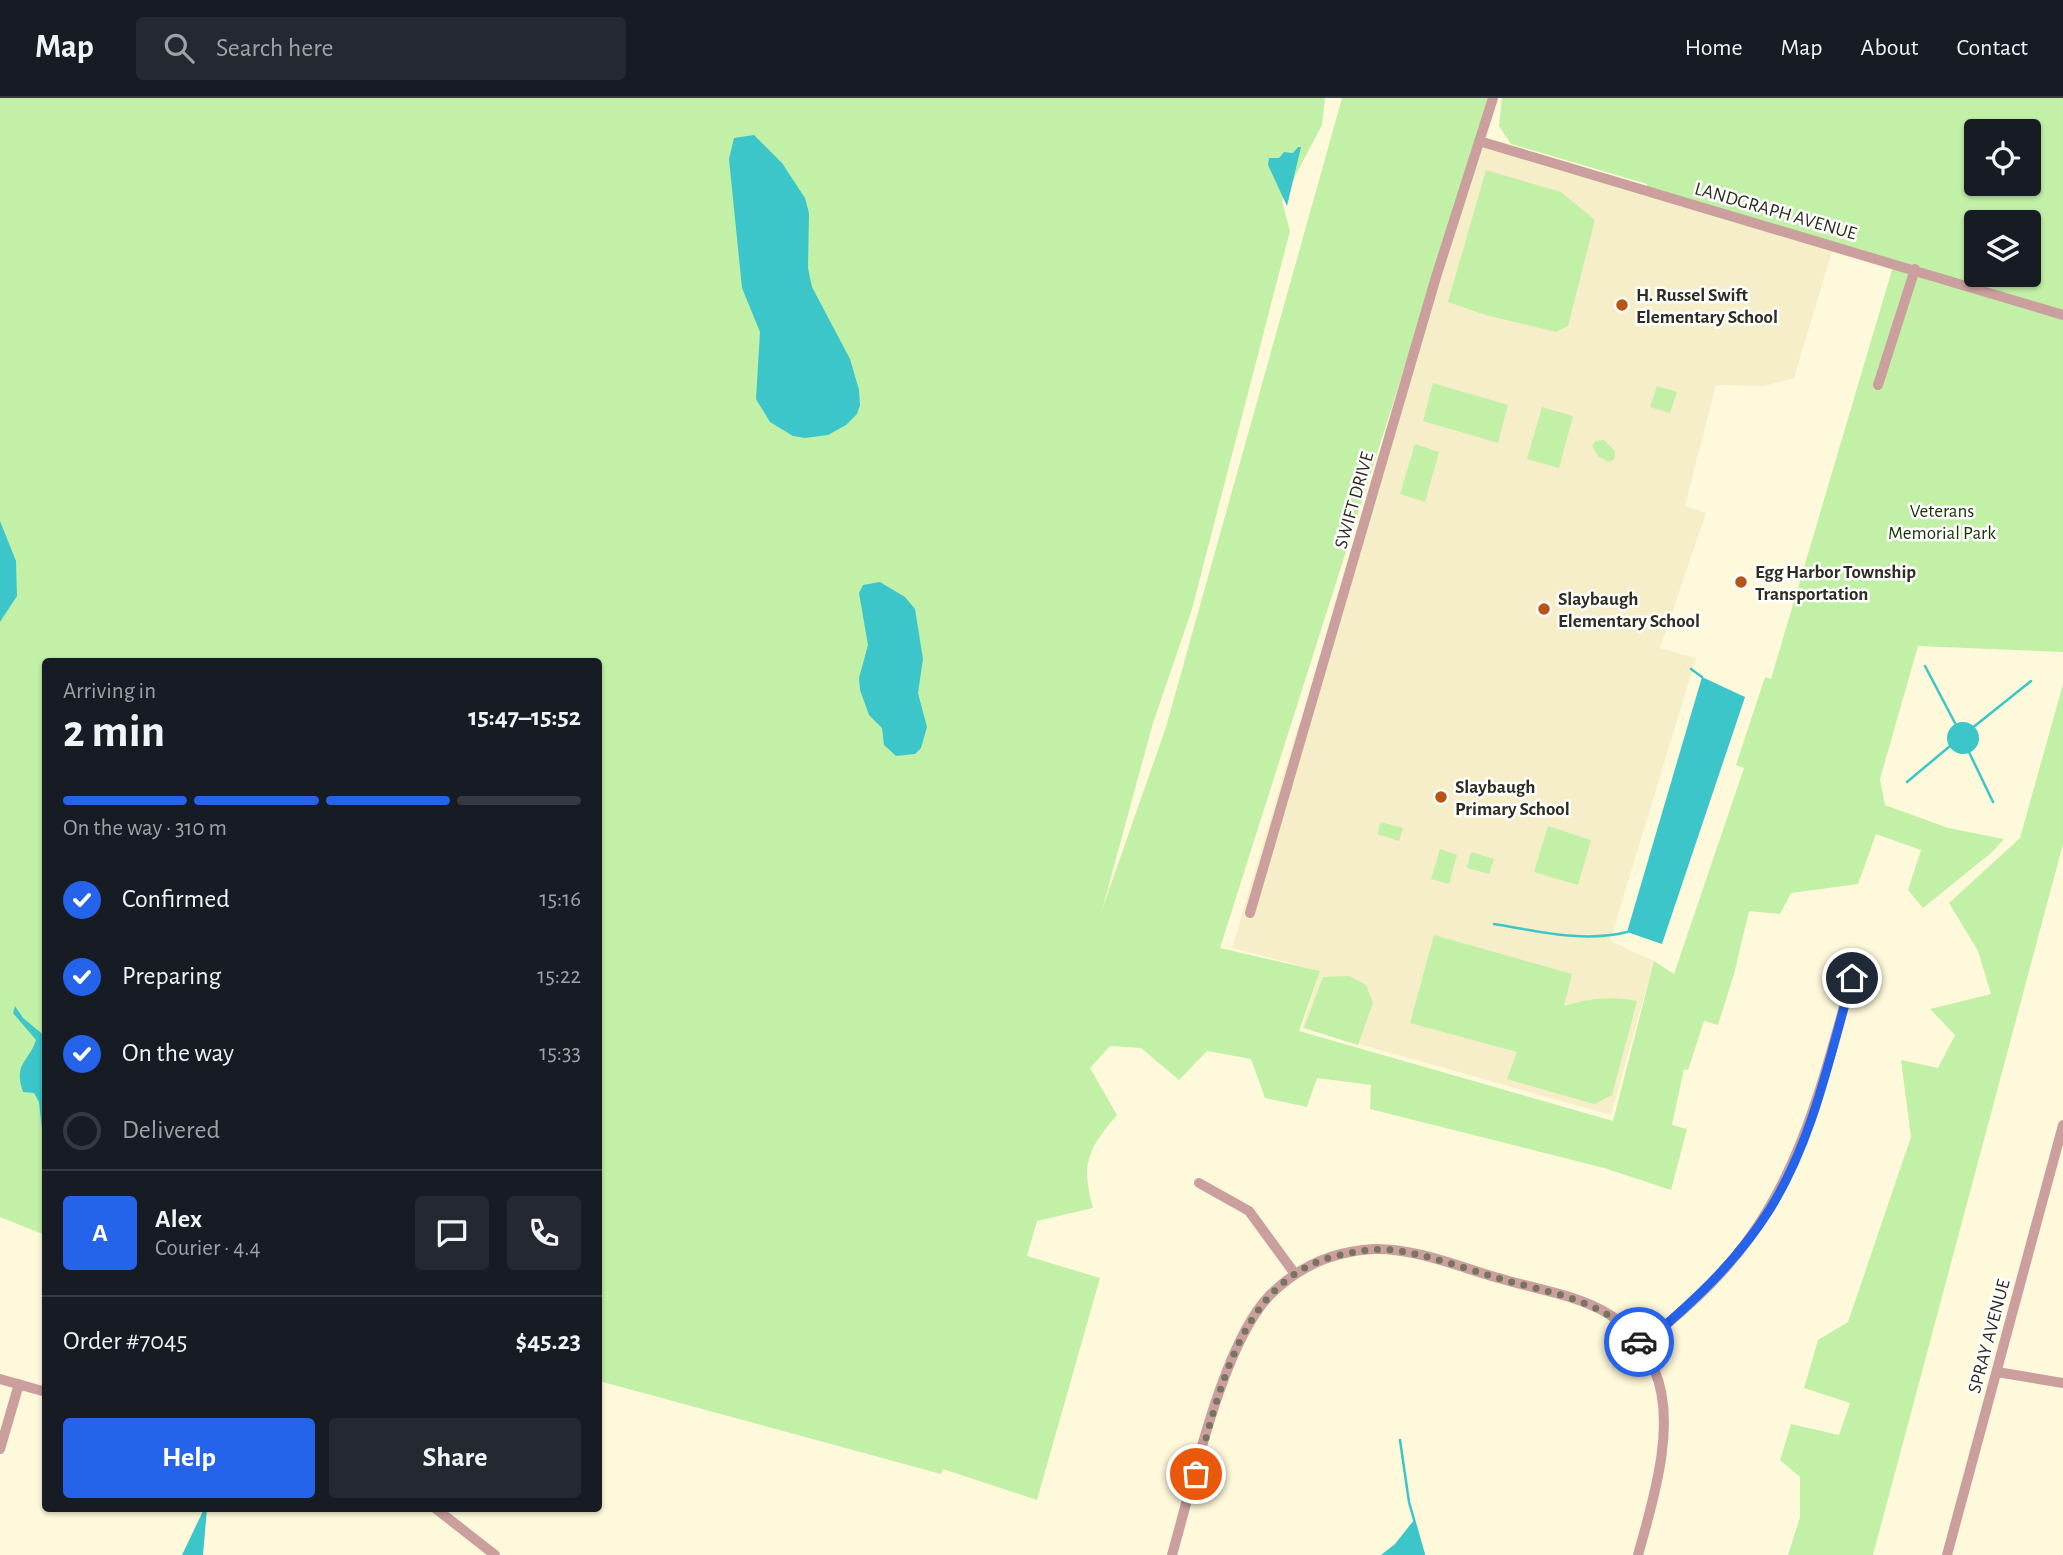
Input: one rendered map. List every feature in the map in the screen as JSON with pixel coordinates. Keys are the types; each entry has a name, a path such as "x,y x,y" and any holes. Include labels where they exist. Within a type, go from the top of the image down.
{"street":[{"name":"SWIFT DRIVE","path":"1250,913 1493,98"},
{"name":"LANDGRAPH AVENUE","path":"1479,141 2063,315"},
{"path":"1878,385 1915,269"},
{"path":"1642,1345 1719,1275 1771,1207 1811,1122 1852,978"},
{"name":"SPRAY AVENUE","path":"1947,1555 2063,1125"},
{"path":"1199,1183 1249,1212 1295,1274"},
{"path":"1172,1555 1209,1430 1242,1334 1261,1305 1295,1274 1316,1261 1373,1249 1406,1252 1596,1307 1624,1325 1642,1345 1659,1380 1664,1413 1655,1491 1637,1555"},
{"path":"1997,1371 2063,1383"},
{"path":"0,1379 42,1391"},
{"path":"0,1449 19,1384"},
{"path":"440,1512 495,1555"}],"shaded area":[{"path":"1479,141 1834,245 1794,378 1764,386 1716,385 1685,506 1706,513 1660,648 1696,658 1610,941 1654,961 1611,1115 1302,1028 1320,971 1232,948 1295,736 1315,687"}],"green space":[{"name":"Veterans Memorial Park","path":"0,98 1325,98 1322,125 1282,201 1290,231 1192,609 1153,723 1102,910 1166,727 1342,98 1490,98 1220,948 1320,971 1299,1031 1613,1121 1654,961 1674,974 1744,768 1736,765 1765,677 1771,679 1894,263 1646,190 1647,184 1511,144 1499,126 1502,98 2063,98 2063,652 1918,646 1880,779 1885,805 1948,828 2004,839 1991,853 1923,908 1908,890 1921,850 1876,834 1858,884 1791,893 1780,914 1749,911 1718,1025 1704,1021 1688,1070 1684,1069 1672,1125 1687,1129 1671,1190 1604,1168 1370,1109 1371,1085 1317,1078 1307,1107 1265,1098 1251,1059 1207,1051 1179,1080 1141,1048 1110,1046 1090,1068 1117,1115 1099,1138 1089,1158 1087,1180 1093,1208 1037,1221 1027,1256 1100,1278 1037,1500 943,1469 941,1474 602,1382 602,658 42,658 42,1234 0,1217"},
{"path":"1486,170 1561,192 1595,220 1568,326 1556,332 1486,315 1448,302"},
{"path":"1433,383 1508,405 1498,443 1423,421"},
{"path":"1657,386 1677,392 1670,413 1650,407"},
{"path":"1542,407 1573,416 1559,468 1527,459"},
{"path":"1604,440 1615,451 1614,460 1608,462 1598,456 1592,446 1595,441"},
{"path":"1415,444 1439,452 1425,502 1400,494"},
{"path":"2063,684 2063,844 1873,1555 1788,1555 1800,1517 1800,1477 1780,1460 1791,1424 1839,1435 1850,1403 1804,1388 1818,1340 1848,1322 1911,1137 1901,1060 1938,1068 1955,1035 1930,1009 1991,994 1978,951 1949,903 2020,838"},
{"path":"1381,822 1403,828 1399,841 1377,834"},
{"path":"1548,826 1591,840 1578,885 1534,872"},
{"path":"1440,849 1457,855 1449,884 1431,879"},
{"path":"1471,852 1494,859 1489,874 1467,868"},
{"path":"1434,935 1572,974 1564,1006 1600,999 1637,1001 1612,1095 1594,1104 1507,1079 1517,1052 1410,1023"},
{"path":"1349,976 1366,985 1373,1003 1358,1045 1304,1028 1323,977"}],"water":[{"path":"754,135 782,163 805,198 809,213 808,268 812,287 850,359 859,390 860,405 857,414 846,425 828,435 805,438 793,436 770,422 756,399 760,332 742,288 729,159 734,138"},
{"path":"1301,147 1287,206 1268,165 1269,158 1279,158 1284,152 1293,153"},
{"path":"0,521 16,561 17,596 0,622"},
{"path":"880,582 905,597 915,609 923,659 918,693 927,727 921,748 915,754 896,756 884,745 882,728 869,715 860,690 859,678 868,645 859,593 863,585"},
{"path":"1702,677 1745,697 1662,944 1627,932"},
{"path":"1963,722 1974,727 1979,738 1974,749 1963,754 1952,749 1947,738 1952,727"},
{"path":"15,1006 23,1018 42,1034 42,1130 39,1102 34,1093 23,1092 20,1082 23,1063 36,1040 13,1013"},
{"path":"203,1512 207,1512 203,1555 182,1555"},
{"path":"1414,1520 1424,1555 1381,1555 1395,1544"}],"waterway":[{"path":"1925,666 1956,725"},
{"path":"1691,669 1702,677"},
{"path":"1971,729 2031,681"},
{"path":"1907,782 1950,746"},
{"path":"1968,750 1993,802"},
{"path":"1494,924 1577,936 1627,932"},
{"path":"1400,1440 1409,1502 1424,1555"}],"way so far":[{"path":"1196,1474 1242,1334 1272,1293 1316,1261 1373,1249 1406,1252 1596,1307 1624,1325 1639,1342"}],"place":[{"name":"H. Russel Swift Elementary School","path":"1622,305"},
{"name":"Egg Harbor Township Transportation","path":"1741,582"},
{"name":"Slaybaugh Elementary School","path":"1544,609"},
{"name":"Slaybaugh Primary School","path":"1441,797"}],"route":[{"path":"1639,1342 1642,1345 1728,1266 1771,1207 1811,1122 1852,978"}]}
